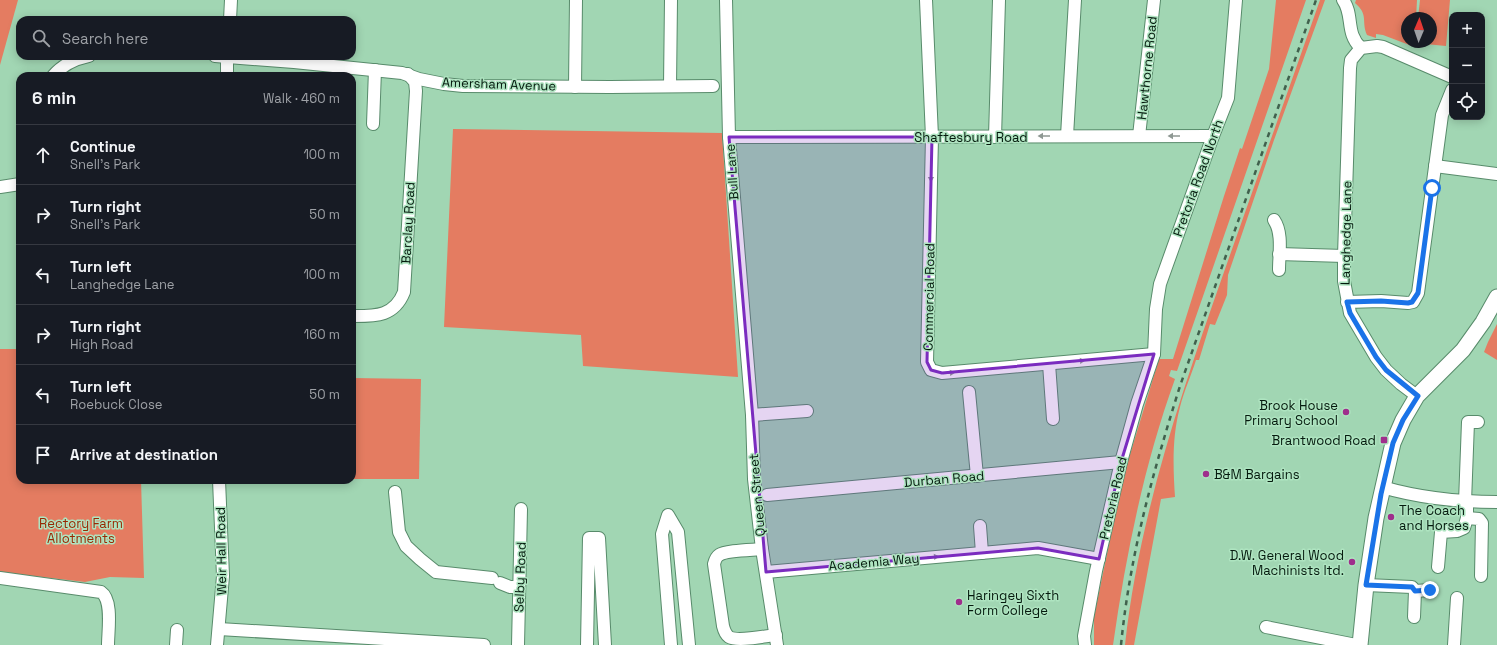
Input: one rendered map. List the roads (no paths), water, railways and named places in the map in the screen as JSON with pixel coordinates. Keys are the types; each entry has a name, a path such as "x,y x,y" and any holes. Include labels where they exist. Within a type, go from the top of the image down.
{"main road":[{"path":"1360,645 1366,585 1382,487 1393,443 1403,420 1418,396 1464,350 1483,322 1497,297"}],"street":[{"path":"230,16 231,0"},
{"path":"575,86 576,0"},
{"path":"670,86 671,0"},
{"name":"Bull Lane","path":"726,0 729,138 746,344"},
{"name":"Commercial Road","path":"926,0 932,137 927,362 931,370 942,373 1154,354"},
{"path":"995,137 999,0"},
{"path":"1067,136 1075,0"},
{"name":"Hawthorne Road","path":"1139,136 1154,0"},
{"name":"Pretoria Road North","path":"1154,354 1156,309 1160,284 1228,98 1236,0"},
{"path":"1342,0 1346,5 1353,37 1355,42 1361,48 1377,46 1383,47 1449,75"},
{"name":"Langhedge Lane","path":"1361,48 1351,60 1350,68 1344,256 1344,281 1347,302 1350,313 1376,357 1386,370 1418,396"},
{"path":"57,72 64,65 75,60"},
{"path":"227,60 227,72"},
{"name":"Amersham Avenue","path":"269,60 408,74 419,79 463,86 713,86"},
{"path":"373,124 375,70"},
{"name":"Barclay Road","path":"356,316 371,316 385,313 400,302 404,292 416,91 414,82 408,74"},
{"path":"416,91 420,84 433,82"},
{"path":"1347,302 1381,301 1408,303 1412,302 1418,293 1442,115 1449,98"},
{"name":"Shaftesbury Road","path":"729,138 1213,136"},
{"path":"1435,166 1497,174"},
{"path":"0,187 16,185"},
{"path":"1274,220 1278,226 1279,270"},
{"path":"1279,254 1344,256"},
{"name":"Queen Street","path":"746,344 752,415 754,479 762,549 777,640"},
{"name":"Pretoria Road","path":"1085,645 1084,636 1099,559 1121,462 1137,404 1154,354"},
{"path":"1049,364 1053,418"},
{"path":"969,392 977,476"},
{"path":"752,415 808,411"},
{"path":"1438,567 1441,532 1461,530 1466,526 1468,422 1478,422"},
{"name":"Durban Road","path":"767,495 1121,462"},
{"name":"Weir Hall Road","path":"217,645 223,576 219,484"},
{"path":"1382,487 1411,495 1466,502 1497,502"},
{"path":"395,492 399,532 406,546 420,560 436,572 496,581 510,587 519,587"},
{"name":"Selby Road","path":"518,645 521,508"},
{"path":"671,645 662,534 668,515 678,532 689,645"},
{"path":"1467,518 1479,519 1482,523 1480,576"},
{"path":"980,526 982,553"},
{"path":"587,645 589,538 599,538 605,645"},
{"name":"Academia Way","path":"766,572 1038,548 1099,559"},
{"path":"762,549 725,553 716,558 714,564 723,626 725,633 730,638 777,640"},
{"path":"0,578 101,592 107,597 108,645"},
{"path":"666,582 682,580"},
{"path":"588,582 601,582"},
{"path":"1366,585 1412,587 1415,591 1414,617"},
{"path":"1415,591 1430,590"},
{"path":"1454,645 1458,598"},
{"path":"1266,628 1356,645"},
{"path":"176,645 177,630"},
{"path":"219,630 484,645"}],"railway":[{"path":"1121,645 1130,578 1144,514 1170,418 1316,0"}],"place":[{"name":"Brook House Primary School","path":"1346,412"},
{"name":"Brantwood Road","path":"1384,440"},
{"name":"B&M Bargains","path":"1206,474"},
{"name":"The Coach and Horses","path":"1391,517"},
{"name":"D.W. General Wood Machinists ltd.","path":"1352,562"},
{"name":"Haringey Sixth Form College","path":"959,602"}],"park label":[{"name":"Rectory Farm Allotments","path":"81,530"}]}
